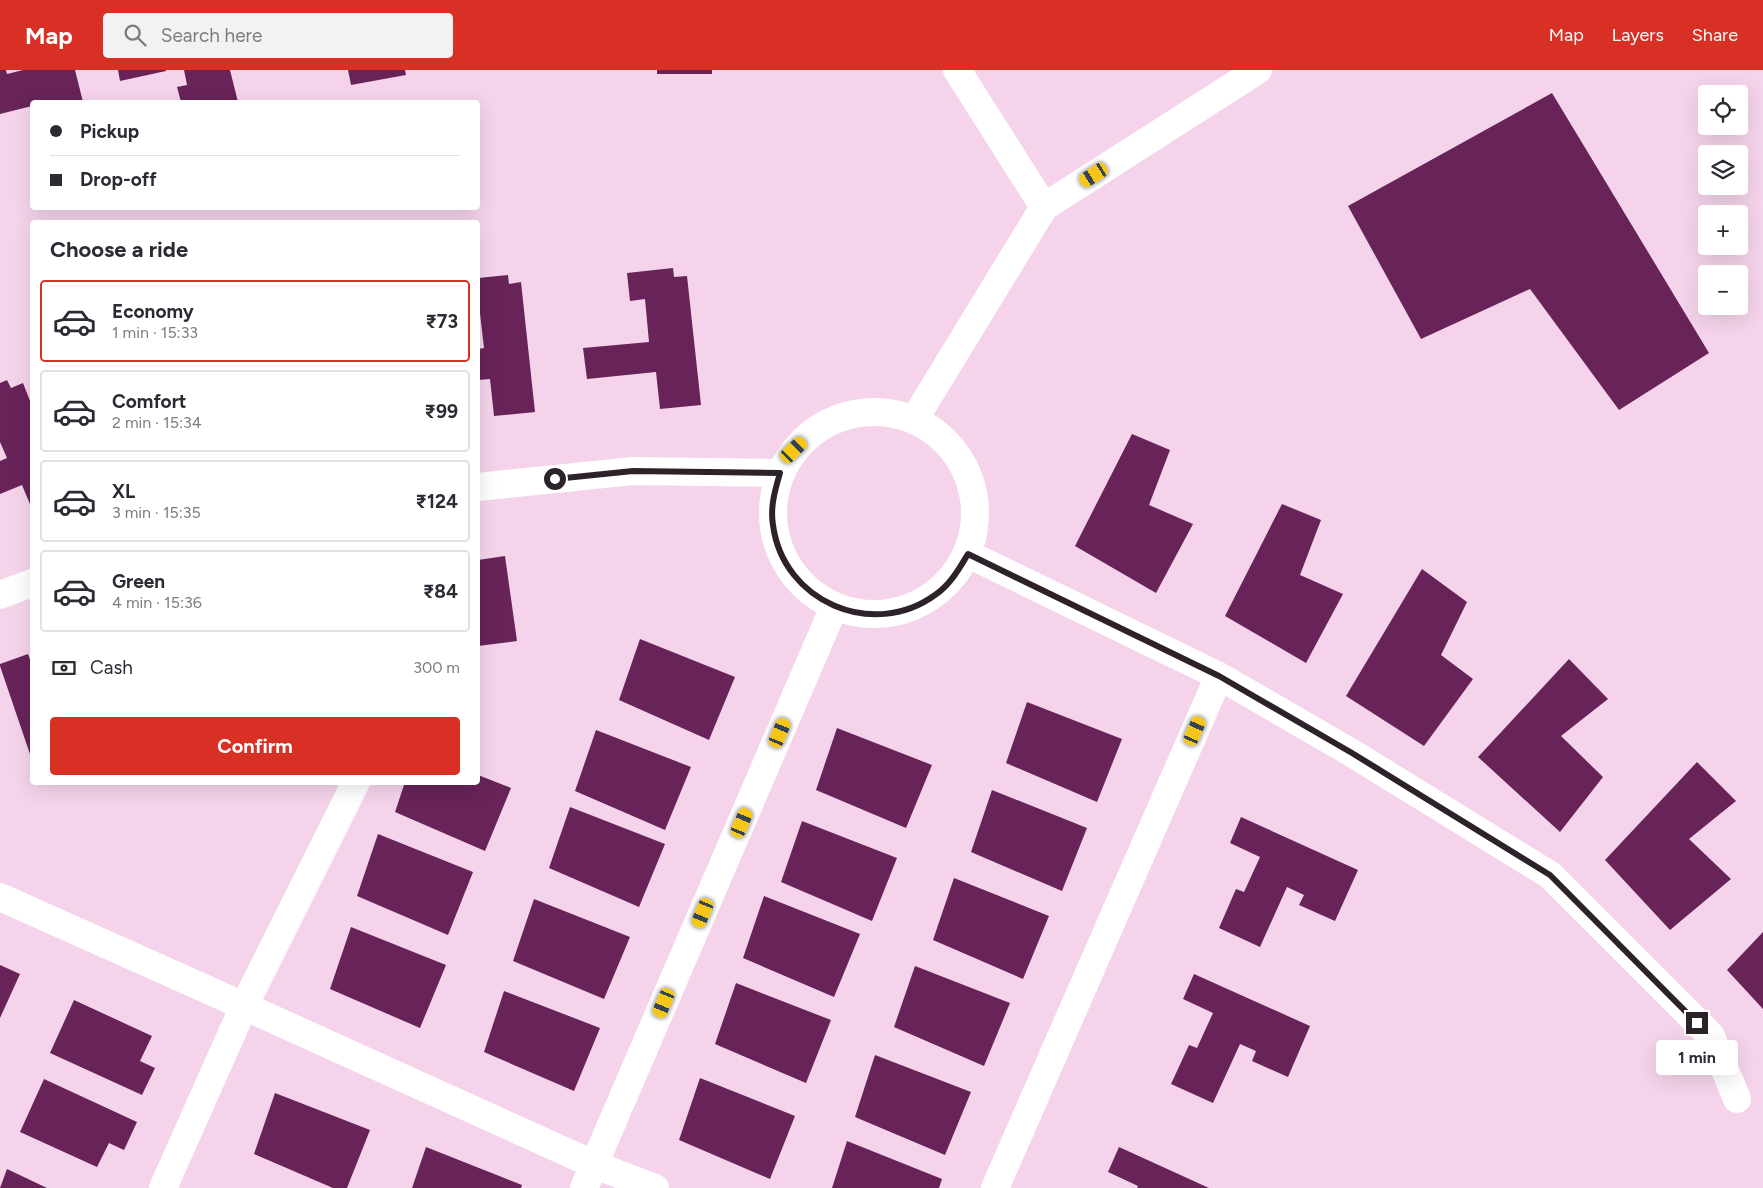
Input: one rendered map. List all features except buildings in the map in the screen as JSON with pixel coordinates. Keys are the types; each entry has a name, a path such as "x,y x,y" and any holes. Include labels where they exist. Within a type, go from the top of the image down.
{"lane":[{"path":"957,70 1044,207"},
{"path":"914,420 1044,207 1258,70"},
{"path":"862,412 888,412 914,420 937,433 956,453 968,476 975,502 975,528 968,554 954,577 935,595 912,608 886,615 860,614 834,607 811,593 792,574 780,551 773,525 773,498 780,473 794,450 813,432 836,419 862,412"},
{"path":"480,487 633,471 780,473"},
{"path":"968,554 1219,676 1352,753 1550,875 1710,1036 1737,1099"},
{"path":"0,594 30,584"},
{"path":"590,1176 834,607"},
{"path":"995,1188 1219,676"},
{"path":"163,1188 244,1006 354,785"},
{"path":"0,897 244,1006 590,1176 655,1188"}],"route":[{"path":"555,479 633,471 780,473 773,498 773,525 780,551 792,574 811,593 834,607 860,614 886,615 912,608 935,595 954,577 968,554 1219,676 1352,753 1550,875 1697,1023"}]}
